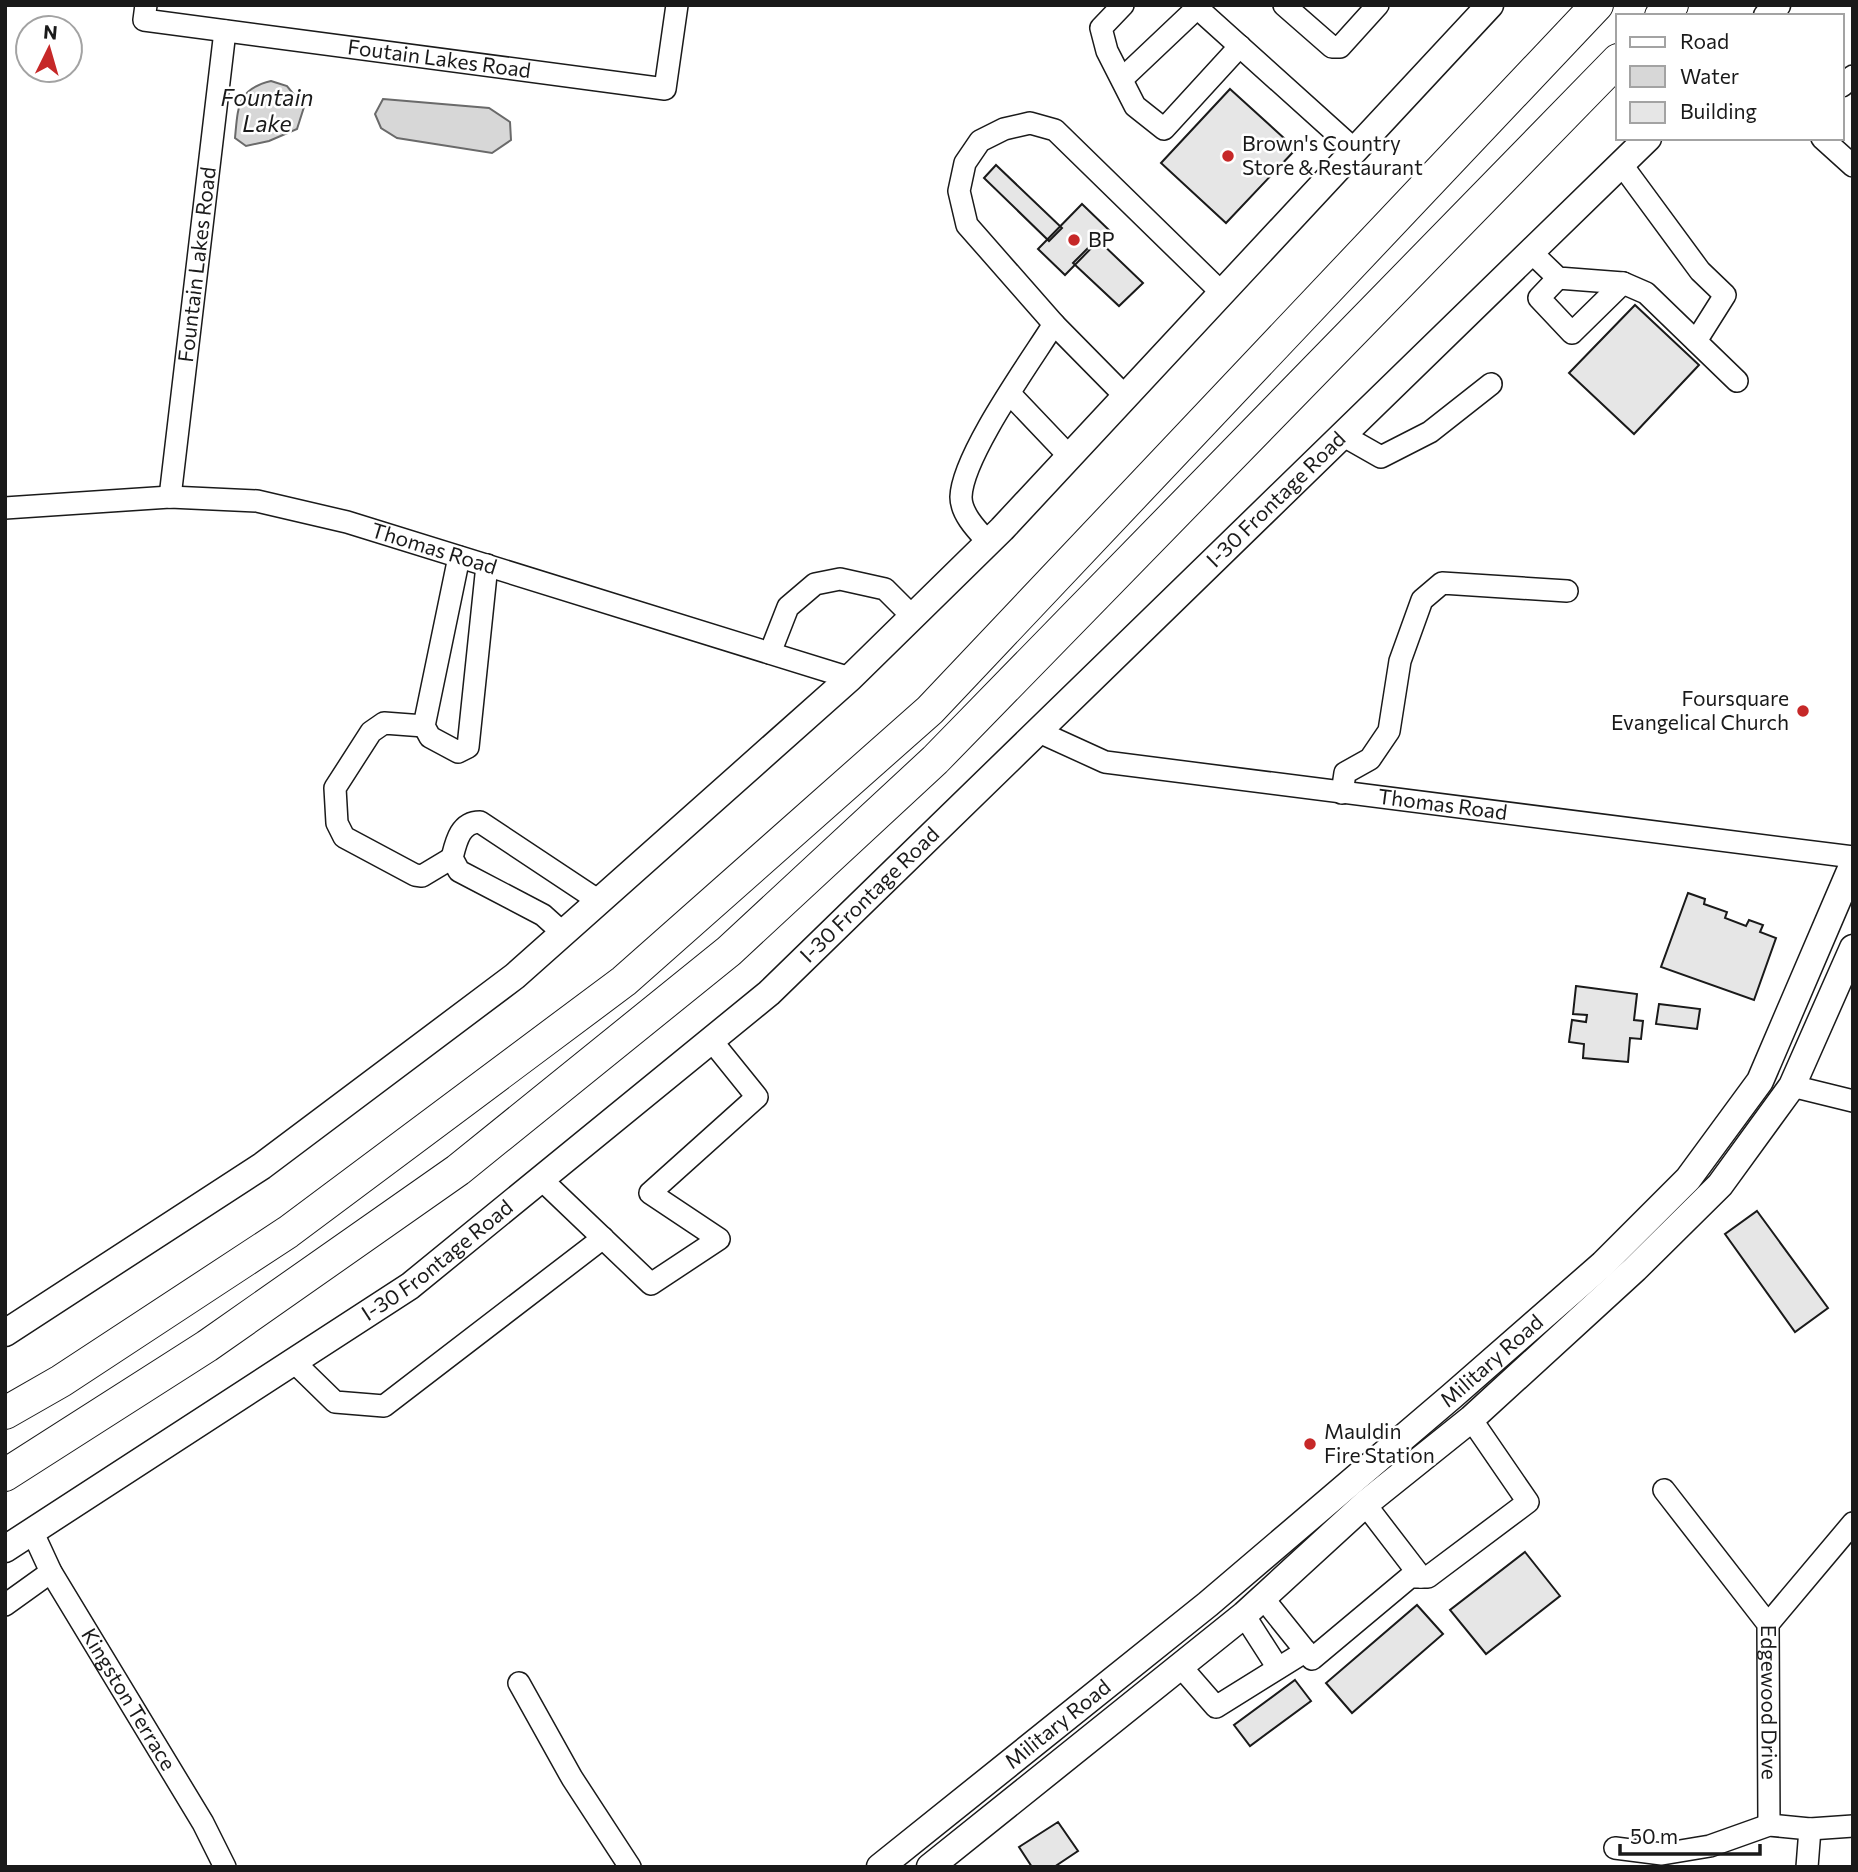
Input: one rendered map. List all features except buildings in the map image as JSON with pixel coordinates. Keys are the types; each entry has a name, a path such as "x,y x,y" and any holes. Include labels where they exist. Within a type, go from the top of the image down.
{"highway":[{"path":"5,1413 61,1381 288,1232 507,1071 633,973 930,710 1597,5"},
{"path":"5,1475 207,1346 458,1171 729,951 935,760 1616,62"}],"main road":[{"path":"5,1333 262,1166 515,976 850,678 988,542 1490,5"},
{"name":"I-30 Frontage Road","path":"5,1549 410,1286 769,993 1646,140"},
{"name":"Military Road","path":"880,1867 1197,1613 1603,1264 1688,1179 1760,1081 1853,864"},
{"name":"Military Road","path":"930,1867 1181,1668 1253,1607 1365,1504 1471,1419 1635,1269 1720,1185 1792,1086 1853,948"},
{"path":"1345,1485 1365,1504"}],"street":[{"name":"Foutain Lakes Road","path":"146,5 144,20 666,89 677,5"},
{"path":"1123,5 1101,28 1107,51 1135,106 1164,129 1240,46"},
{"path":"1284,5 1332,47 1340,47 1378,5"},
{"path":"1122,79 1196,7 1355,150"},
{"name":"Fountain Lakes Road","path":"170,497 225,31"},
{"path":"1125,396 1054,324 967,225 960,191 965,163 980,141 1004,129 1030,123 1055,130 1222,293"},
{"path":"1824,140 1853,166"},
{"path":"1622,165 1700,271 1725,295 1696,341"},
{"path":"1532,253 1558,278 1623,283 1646,293 1737,381"},
{"path":"1558,278 1539,298 1572,333 1623,283"},
{"path":"988,542 968,519 960,499 966,468 1054,324"},
{"path":"1344,436 1381,457 1430,432 1491,384"},
{"path":"1010,394 1069,456"},
{"name":"Thomas Road","path":"5,508 170,497 257,501 347,522 850,678"},
{"path":"458,557 424,726 430,737 458,752 468,747 487,565"},
{"path":"769,653 788,607 815,584 840,579 885,589 912,616"},
{"path":"1342,793 1345,773 1370,759 1389,732 1400,661 1422,600 1442,583 1567,592"},
{"path":"424,726 384,723 371,732 335,788 337,822 344,837 415,875 422,876 452,858"},
{"name":"Thomas Road","path":"1037,732 1105,762 1853,858"},
{"path":"563,933 543,915 459,871 452,858 457,839 464,829 472,822 480,822 599,901"},
{"path":"541,1179 651,1284 719,1239 650,1193 757,1097 711,1040"},
{"path":"1792,1086 1853,1101"},
{"path":"294,1362 335,1402 384,1406 603,1238"},
{"path":"1253,1607 1312,1659 1410,1577 1428,1577 1528,1502 1471,1419"},
{"name":"Edgewood Drive","path":"1664,1490 1768,1624 1769,1825"},
{"path":"1365,1504 1421,1577"},
{"path":"1768,1624 1853,1522"},
{"name":"Kingston Terrace","path":"33,1533 51,1572 203,1823 225,1867"},
{"path":"5,1605 51,1572"},
{"path":"1253,1607 1278,1668"},
{"path":"1181,1668 1216,1706 1306,1651"},
{"path":"519,1683 572,1777 630,1867"},
{"path":"1615,1848 1662,1854 1710,1846 1769,1825 1810,1829 1853,1826"},
{"path":"1807,1867 1810,1829"}],"water":[{"name":"Fountain Lake","path":"271,81 287,86 304,107 297,129 269,141 246,146 235,138 241,101 251,89"},
{"name":"Fountain Lake","path":"383,99 489,108 510,122 511,140 492,153 397,138 381,128 375,114"}],"place":[{"name":"Brown's Country Store & Restaurant","path":"1228,156"},
{"name":"BP","path":"1074,240"},
{"name":"Foursquare Evangelical Church","path":"1803,711"},
{"name":"Mauldin Fire Station","path":"1310,1444"}]}
